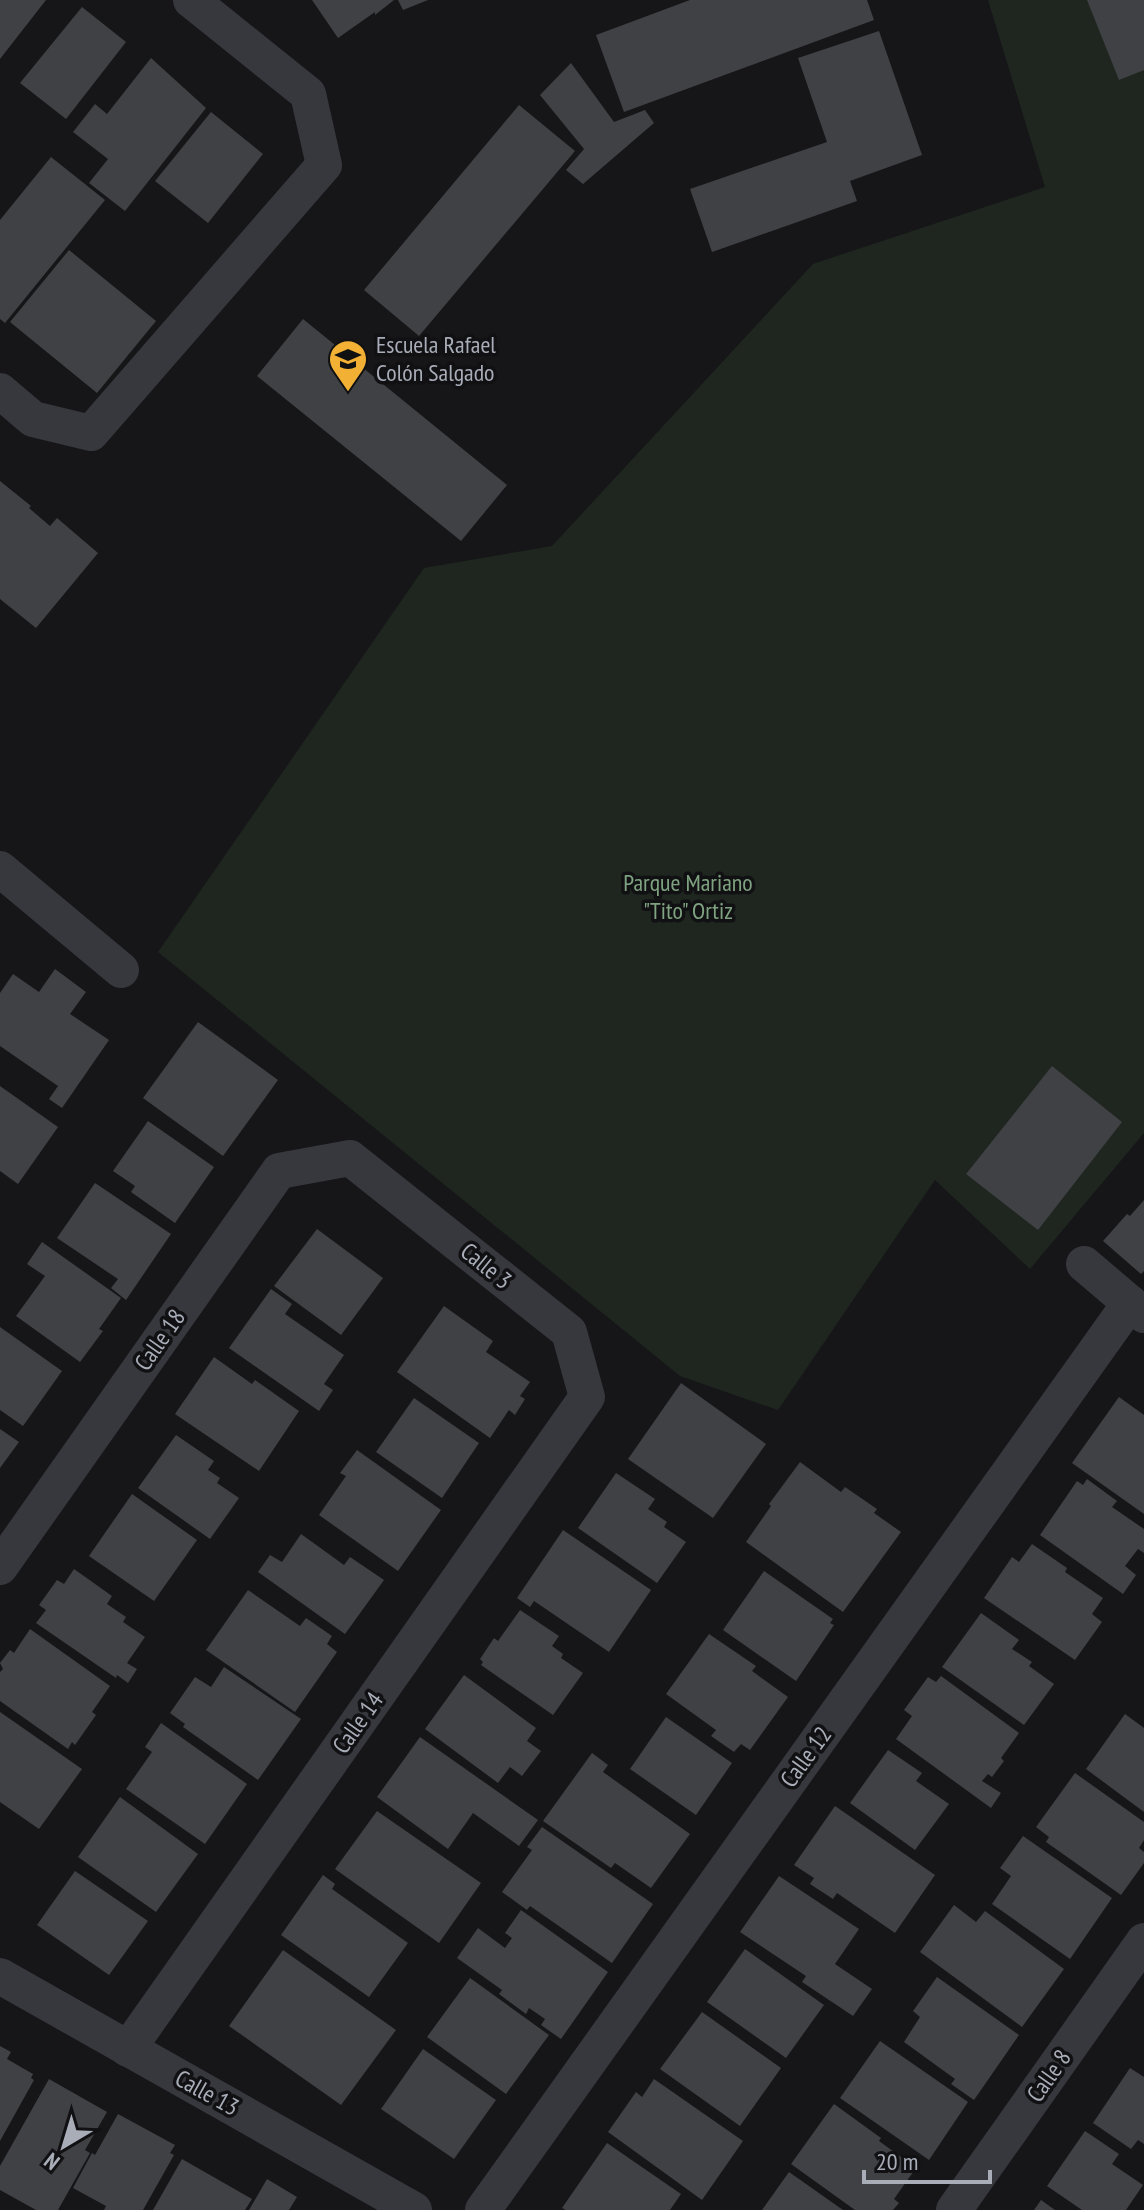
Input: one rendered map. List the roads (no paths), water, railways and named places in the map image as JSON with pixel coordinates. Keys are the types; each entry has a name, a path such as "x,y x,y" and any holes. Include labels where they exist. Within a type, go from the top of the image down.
{"street":[{"path":"0,391 33,419 91,433 324,165 308,94 191,0"},
{"path":"6,887 121,970"},
{"name":"Calle 3","path":"350,1158 569,1332 587,1397"},
{"name":"Calle 18","path":"0,1567 279,1171 350,1158"},
{"path":"1084,1264 1137,1309"},
{"name":"Calle 12","path":"483,2210 1137,1309"},
{"name":"Calle 14","path":"128,2049 587,1397"},
{"name":"Calle 8","path":"954,2210 1144,1941"},
{"name":"Calle 13","path":"0,1976 414,2210"}],"place":[{"name":"Escuela Rafael Colón Salgado","path":"348,393"}],"park label":[{"name":"Parque Mariano \"Tito\" Ortiz","path":"688,897"}]}
